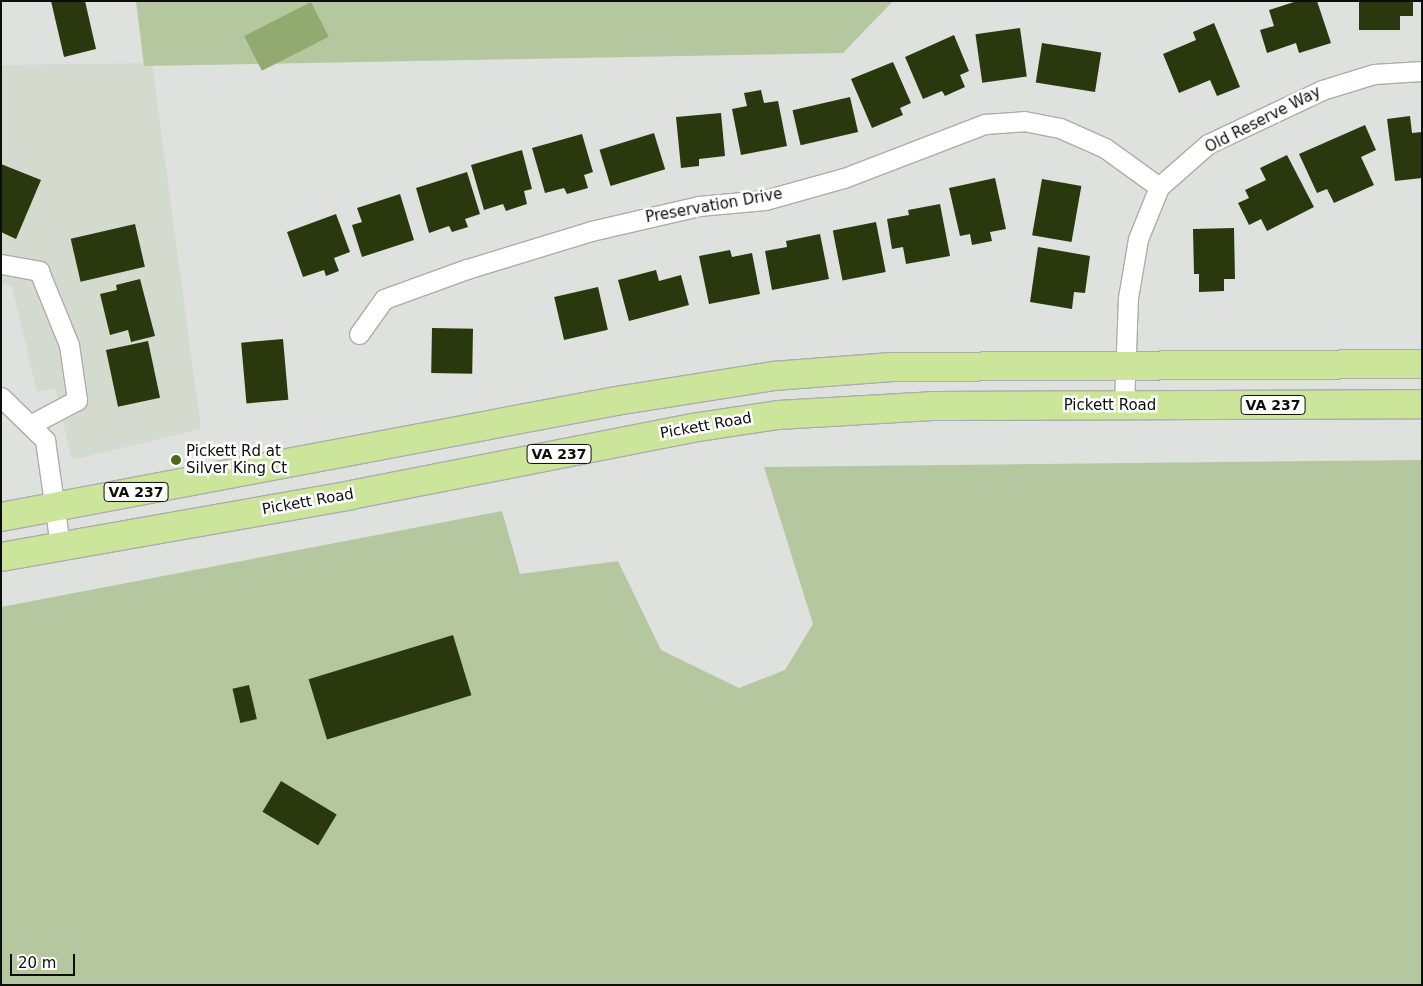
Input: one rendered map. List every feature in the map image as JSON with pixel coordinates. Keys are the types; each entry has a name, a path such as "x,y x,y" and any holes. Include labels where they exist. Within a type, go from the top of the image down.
{"main road":[{"name":"VA 237","path":"1,517 616,401 773,376 892,367 1422,364"},
{"name":"Pickett Road","path":"1,557 126,536 692,428 778,414 932,406 1422,404"}],"street":[{"name":"Old Reserve Way","path":"1124,406 1124,365 1128,298 1138,239 1158,187 1208,144 1322,90 1374,74 1422,71"},
{"name":"Preservation Drive","path":"359,334 384,299 467,268 591,231 699,206 765,200 844,178 985,124 1024,121 1060,128 1105,148 1158,187"},
{"path":"1,264 40,271 69,345 77,400 30,425"},
{"path":"1,397 45,440 56,507 60,546"}],"shaded area":[{"path":"136,1 893,1 843,53 144,66"},
{"path":"311,2 329,37 262,71 244,36"},
{"path":"152,63 201,429 72,460 55,388 37,392 12,287 1,283 1,65"},
{"path":"1422,460 1422,985 1,985 1,607 502,511 520,574 618,561 661,650 739,688 785,670 813,624 764,467"}],"building":[{"path":"51,1 85,1 96,49 64,57"},
{"path":"1297,1 1317,1 1331,43 1299,53 1296,43 1267,53 1260,30 1274,26 1269,10"},
{"path":"1359,1 1413,1 1413,16 1400,16 1400,30 1359,30"},
{"path":"1214,23 1240,87 1217,96 1210,80 1179,93 1163,54 1196,40 1193,32"},
{"path":"1020,28 1027,77 982,83 975,34"},
{"path":"954,35 969,71 960,75 965,87 945,96 942,91 923,99 905,57"},
{"path":"1042,43 1101,52 1095,92 1036,83"},
{"path":"893,62 911,103 900,108 903,115 872,128 851,79"},
{"path":"761,90 764,103 778,101 787,146 741,155 732,109 747,106 744,93"},
{"path":"850,97 858,132 801,145 793,110"},
{"path":"721,113 725,156 699,159 699,166 681,168 676,117"},
{"path":"1410,116 1412,133 1422,132 1422,178 1395,181 1387,119"},
{"path":"1365,125 1376,150 1361,157 1374,185 1334,203 1327,189 1317,193 1299,154"},
{"path":"654,133 665,169 611,186 599,150"},
{"path":"582,134 593,172 584,175 588,188 567,194 564,188 545,193 532,148"},
{"path":"522,150 532,189 524,191 527,204 506,211 503,204 484,210 471,165"},
{"path":"1287,155 1314,207 1267,231 1261,219 1249,225 1238,203 1249,198 1245,190 1266,180 1260,168"},
{"path":"1,164 41,180 16,239 1,232"},
{"path":"467,172 480,214 465,219 468,227 452,232 449,226 429,233 416,188"},
{"path":"995,178 1006,229 990,232 992,241 972,245 970,234 960,236 949,188"},
{"path":"1042,179 1081,186 1071,242 1032,235"},
{"path":"400,194 414,240 362,257 352,225 362,222 357,208"},
{"path":"940,204 950,256 906,264 903,247 892,249 887,219 909,215 908,210"},
{"path":"336,214 350,252 334,258 339,271 326,276 324,270 303,277 287,232"},
{"path":"876,222 886,272 843,280 833,230"},
{"path":"135,224 145,267 81,282 71,239"},
{"path":"1234,228 1235,279 1224,279 1224,291 1199,292 1199,274 1194,274 1193,229"},
{"path":"820,234 829,279 772,290 765,251 787,247 786,241"},
{"path":"1038,247 1090,256 1085,293 1074,292 1072,309 1030,302"},
{"path":"730,250 732,257 752,253 760,294 709,304 699,256"},
{"path":"656,270 659,281 681,275 689,305 629,321 618,280"},
{"path":"140,279 155,336 131,342 128,330 110,335 100,294 117,290 116,285"},
{"path":"598,287 608,330 564,340 554,297"},
{"path":"432,328 473,329 472,374 431,373"},
{"path":"283,339 288,400 246,403 241,343"},
{"path":"148,341 160,398 118,407 106,350"},
{"path":"453,635 471,695 327,739 309,679"},
{"path":"249,685 257,719 240,723 232,689"},
{"path":"281,781 337,814 318,845 262,812"}],"place":[{"name":"Pickett Rd at Silver King Ct","path":"176,460"}]}
